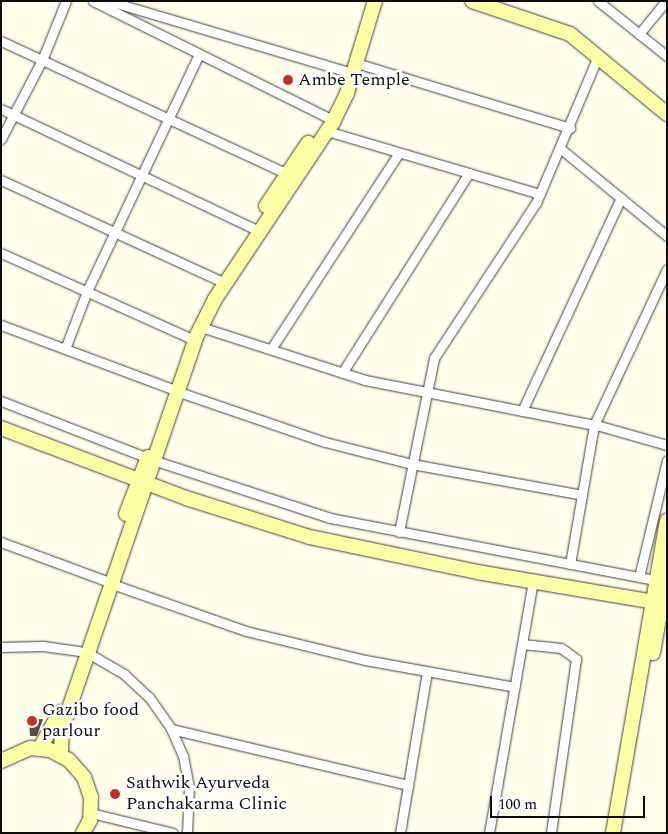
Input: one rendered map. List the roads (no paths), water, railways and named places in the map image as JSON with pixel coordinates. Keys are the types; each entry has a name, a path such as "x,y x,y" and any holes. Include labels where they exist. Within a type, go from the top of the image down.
{"street":[{"path":"1,139 42,60 66,1"},
{"path":"93,1 327,117"},
{"path":"109,1 570,128"},
{"path":"40,748 56,724 84,652 142,481 201,327 215,299 327,131 346,93 350,67 366,1"},
{"path":"176,390 188,337 218,280 286,174 327,117 350,67 375,1"},
{"path":"472,1 570,34 667,114"},
{"path":"598,1 667,56"},
{"path":"639,34 666,1"},
{"path":"1,41 286,174"},
{"path":"66,349 87,291 171,120 199,54"},
{"path":"399,532 434,358 504,256 540,194 562,149 598,56"},
{"path":"1,109 253,228"},
{"path":"327,131 540,194"},
{"path":"562,149 667,236"},
{"path":"271,350 399,153"},
{"path":"342,373 469,173"},
{"path":"1,180 218,280"},
{"path":"522,411 621,198"},
{"path":"1,253 188,337"},
{"path":"570,564 594,425 667,270"},
{"path":"1,325 176,390 325,442 412,464 582,496"},
{"path":"201,327 342,373 426,392 594,425 667,446"},
{"path":"1,401 152,459 330,518 639,577 662,578"},
{"path":"1,428 142,481 310,537 533,581 660,602"},
{"path":"639,577 667,460"},
{"path":"623,833 660,602 667,521"},
{"path":"1,542 246,631 427,672 515,687"},
{"path":"489,833 533,581"},
{"path":"613,833 660,602"},
{"path":"522,644 561,648 576,659 551,833"},
{"path":"1,647 44,646 84,652 124,674 149,697 171,729 183,756 189,786 187,833"},
{"path":"61,754 62,729 84,652"},
{"path":"400,833 427,672"},
{"path":"171,729 408,785"},
{"path":"1,760 7,755 40,748 61,754 84,777 91,813 83,833"},
{"path":"91,813 174,833"}],"place":[{"name":"Ambe Temple","path":"288,80"},
{"name":"Gazibo food parlour","path":"32,721"},
{"name":"Sathwik Ayurveda Panchakarma Clinic","path":"115,794"}]}
